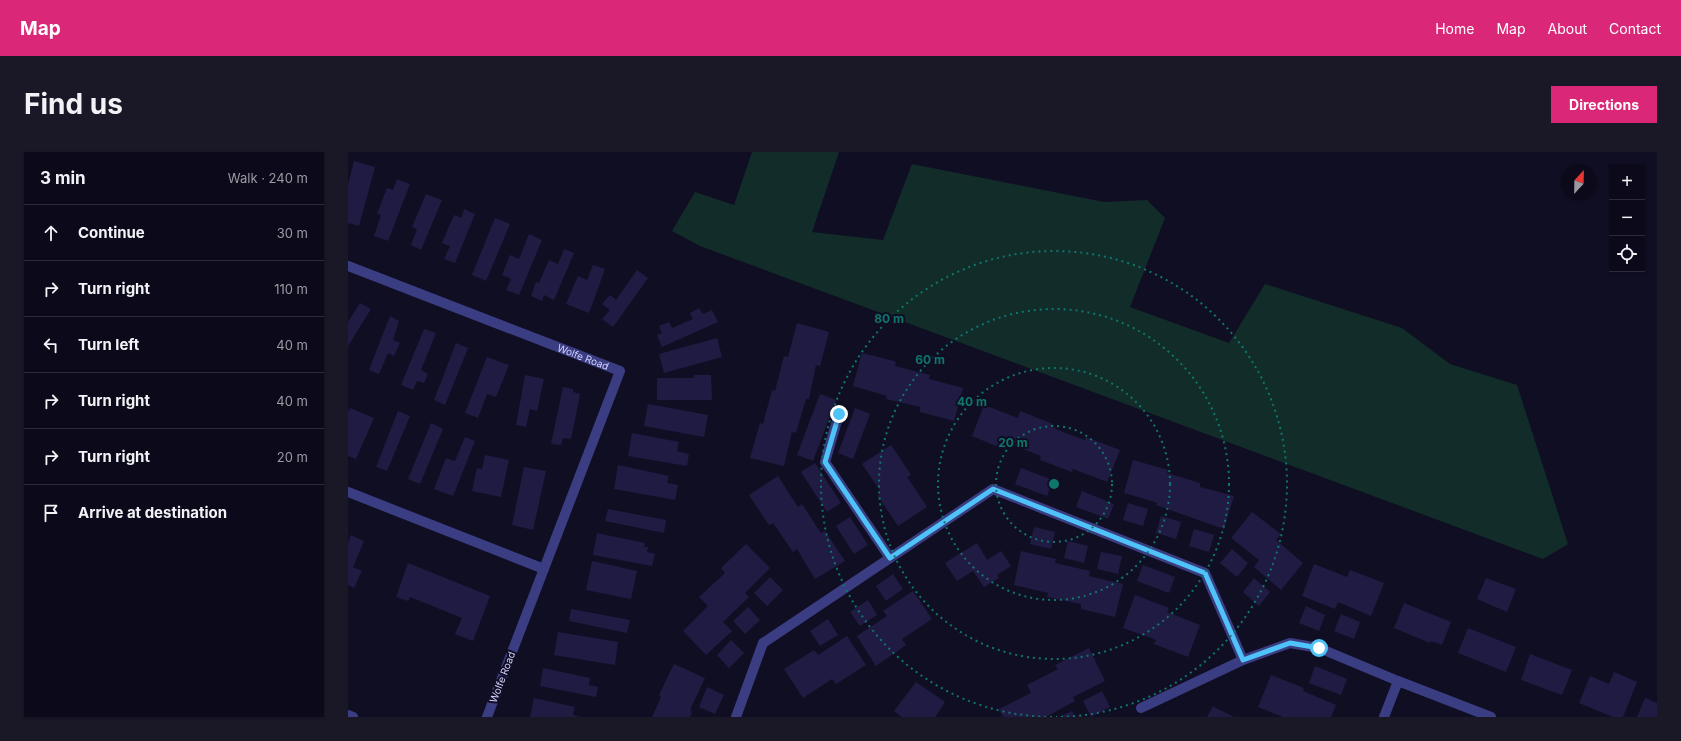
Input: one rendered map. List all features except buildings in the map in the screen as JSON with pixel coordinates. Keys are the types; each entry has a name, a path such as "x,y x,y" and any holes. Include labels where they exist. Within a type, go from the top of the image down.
{"street":[{"name":"Wolfe Road","path":"348,266 620,371 487,717"},
{"path":"839,414 825,462 890,558"},
{"path":"736,717 763,643 993,489 1205,573 1243,660"},
{"path":"348,492 544,569"},
{"path":"1141,708 1243,660 1290,643 1319,648 1398,681 1491,717"},
{"path":"1384,717 1398,681"},
{"path":"348,715 353,717"}],"green space":[{"path":"752,152 839,152 812,232 883,240 912,164 1104,202 1147,200 1165,218 1130,307 1229,343 1265,284 1402,328 1450,364 1517,385 1568,544 1543,559 700,246 672,231 695,192 734,205"}],"route":[{"path":"839,414 825,462 890,558 993,489 1205,573 1243,660 1290,643 1319,648"}]}
